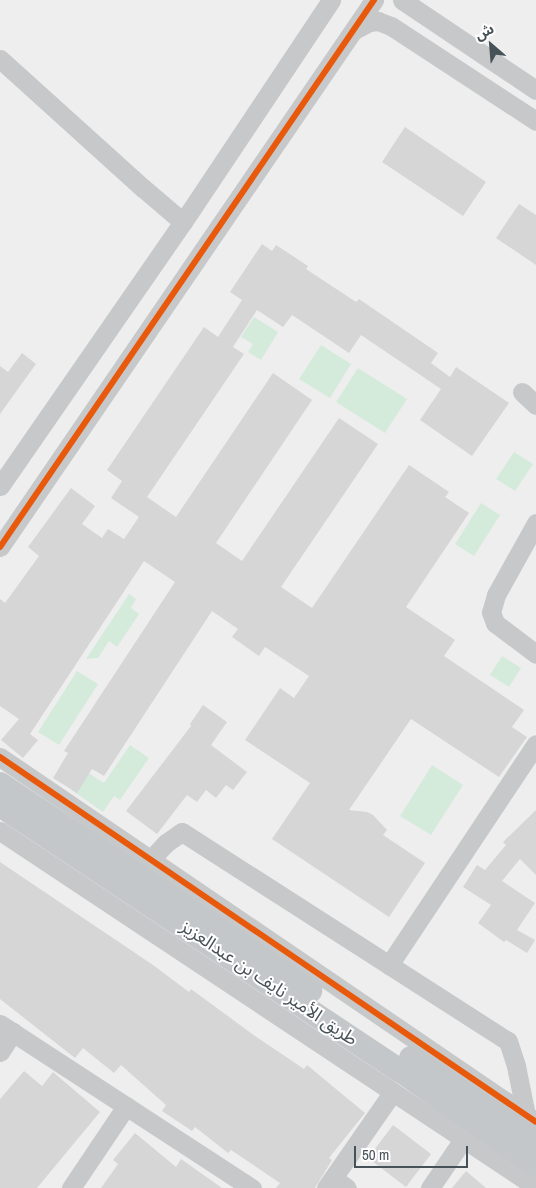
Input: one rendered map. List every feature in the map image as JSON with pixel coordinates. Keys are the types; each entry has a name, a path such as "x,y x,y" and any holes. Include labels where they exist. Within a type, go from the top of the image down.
{"main road":[{"name":"طريق الأمير نايف بن عبدالعزيز","path":"0,784 527,1132 536,1164"},
{"name":"طريق الأمير نايف بن عبدالعزيز","path":"0,805 402,1071 527,1132"}],"street":[{"path":"0,486 183,222 331,0"},
{"path":"0,547 374,0"},
{"path":"402,0 536,90"},
{"path":"354,30 369,22 378,21 391,26 536,121"},
{"path":"0,59 183,222"},
{"path":"522,392 536,405"},
{"path":"536,523 496,595 491,612 495,622 536,654"},
{"path":"389,965 536,744"},
{"path":"1,758 151,859 527,1132"},
{"path":"0,831 536,1187"},
{"path":"151,859 166,843 182,832 508,1041 516,1066 527,1132"},
{"path":"0,1052 6,1028 126,1106 240,1185"},
{"path":"335,1185 392,1093"},
{"path":"70,1188 126,1106"},
{"path":"430,1188 464,1138"}],"green space":[{"path":"254,317 278,332 261,360 248,352 253,344 241,337"},
{"path":"321,345 351,364 330,398 299,379"},
{"path":"358,368 407,399 385,433 336,402"},
{"path":"514,452 533,464 515,491 496,479"},
{"path":"481,503 500,515 474,556 455,544"},
{"path":"129,594 136,599 131,608 139,614 117,647 109,641 98,658 86,659"},
{"path":"502,656 521,668 509,687 490,675"},
{"path":"77,671 98,684 59,745 38,732"},
{"path":"130,745 149,758 120,800 114,796 103,812 70,789 84,770 104,783"},
{"path":"432,765 463,785 431,835 400,816"}],"building":[{"path":"405,127 486,182 463,216 382,162"},
{"path":"519,204 536,215 536,265 496,238"},
{"path":"262,244 272,251 276,245 308,266 306,269 356,302 359,299 438,353 431,363 450,377 456,367 509,403 472,456 420,420 441,389 361,335 349,353 292,315 283,327 257,310 233,347 244,354 147,497 176,517 273,373 312,400 216,543 242,561 339,418 378,444 281,587 312,608 409,465 449,492 445,497 469,513 406,607 455,640 444,656 524,710 512,727 527,737 499,777 411,719 349,810 367,812 373,815 387,830 383,835 425,863 389,917 272,839 310,783 245,740 280,688 294,698 309,676 265,647 259,656 232,637 238,629 212,611 104,776 92,769 77,793 53,778 68,753 64,751 175,582 144,561 30,734 38,740 23,758 1,740 19,719 0,706 0,599 5,603 39,556 28,547 71,488 95,506 82,524 102,538 108,529 124,539 139,517 111,498 122,481 107,470 204,327 218,337 242,300 230,292"},
{"path":"22,353 36,364 0,414 0,366 8,372"},
{"path":"203,705 227,722 211,745 247,772 233,790 226,785 216,798 206,790 197,802 187,795 157,834 126,811 191,726 190,724"},
{"path":"536,810 536,875 520,859 502,881 535,903 517,930 535,940 527,953 506,940 504,942 478,923 491,905 463,887 477,865 485,870 506,845 503,842"},
{"path":"0,862 153,965 189,992 191,989 304,1069 307,1065 365,1113 329,1158 332,1160 315,1188 276,1188 280,1183 231,1150 228,1153 195,1127 192,1131 162,1111 166,1105 121,1065 114,1073 83,1048 75,1058 0,999"},
{"path":"24,1071 42,1086 53,1072 100,1112 37,1188 0,1188 0,1099"},
{"path":"393,1125 431,1154 406,1187 368,1158"},
{"path":"135,1133 176,1167 181,1159 222,1188 101,1188 118,1164 113,1160"},
{"path":"466,1171 486,1188 452,1188"}],"cycle path":[{"path":"0,547 374,0"},
{"path":"0,757 536,1122"}]}
